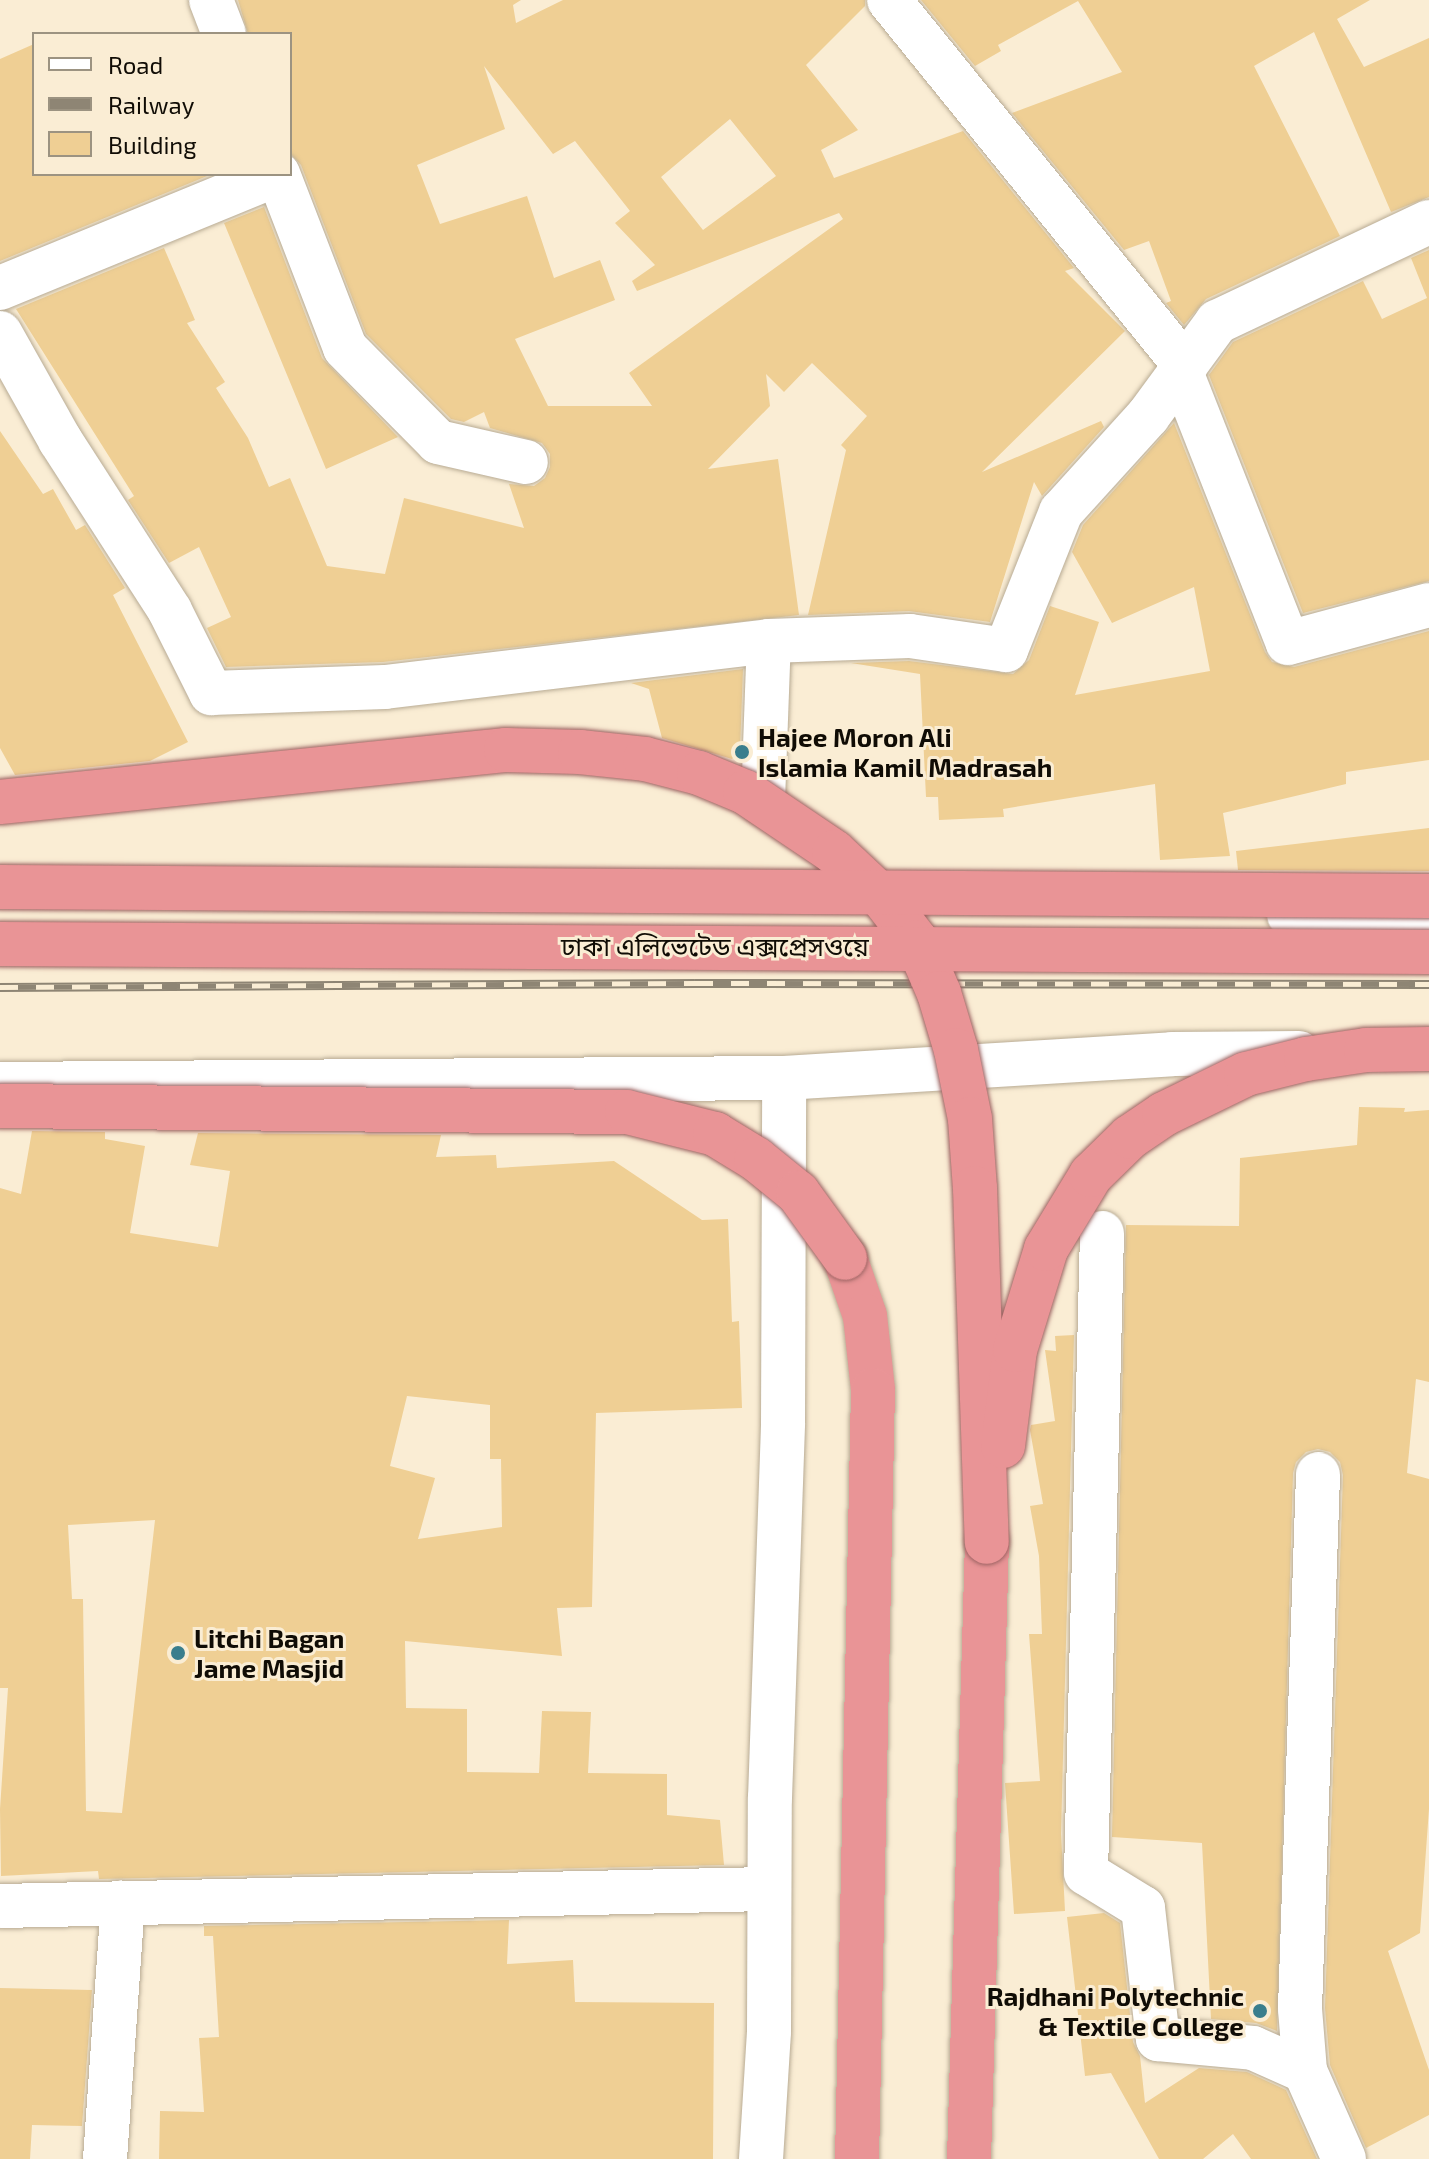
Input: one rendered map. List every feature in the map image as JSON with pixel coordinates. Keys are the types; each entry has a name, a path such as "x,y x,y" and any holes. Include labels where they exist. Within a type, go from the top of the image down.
{"highway":[{"path":"0,802 506,750 580,752 645,759 699,773 745,792 792,820 834,852 883,898 917,942 956,1050 970,1119 974,1175 987,1542 969,2159"},
{"name":"ঢাকা এলিভেটেড এক্সপ্রেসওয়ে","path":"0,887 1429,896"},
{"name":"ঢাকা এলিভেটেড এক্সপ্রেসওয়ে","path":"0,944 1429,952"},
{"path":"987,1542 1015,1350 1030,1294 1046,1249 1091,1175 1130,1137 1164,1114 1246,1074 1351,1052 1429,1051"},
{"path":"0,1106 627,1112 715,1134 756,1159 798,1193 845,1258 865,1316 873,1390 857,2159"}],"street":[{"path":"211,0 223,32"},
{"path":"889,0 1183,369 1288,643 1429,605"},
{"path":"0,288 273,176"},
{"path":"279,176 345,348 438,442 526,462"},
{"path":"0,333 60,440 170,611 211,693 385,687 769,641 910,636 1006,650 1061,512 1148,416 1217,322 1429,222"},
{"path":"763,801 769,641"},
{"path":"0,881 541,872 821,883 1202,911 1429,921"},
{"path":"0,1084 784,1078 1172,1054 1429,1051"},
{"path":"761,2159 769,2031 769,1889 783,1423 784,1078"},
{"path":"1102,1233 1086,1873 1143,1908 1158,2039 1253,2048 1305,2071"},
{"path":"1318,1474 1300,2009 1305,2071 1344,2159"},
{"path":"0,1906 769,1889"},
{"path":"105,2159 123,1903"}],"building":[{"path":"238,0 521,0 513,5 516,23 563,0 865,0 865,6 806,65 858,130 821,150 834,178 963,131 1074,268 1065,271 1125,331 982,472 1101,421 1104,427 1042,496 1034,482 990,622 909,611 808,615 846,450 841,445 867,416 812,363 784,392 766,374 770,406 708,469 778,459 799,615 383,662 226,667 207,628 231,617 199,547 169,563 128,500 134,496 16,309 164,248 195,320 187,323 225,382 216,388 248,438 269,487 290,478 327,566 385,574 404,498 524,528 509,484 534,486 545,478 550,467 550,454 542,443 490,428 484,412 464,422 451,419 366,334 301,165 292,155 292,32 247,32","holes":["484,66 553,154 575,141 630,211 615,223 655,265 632,281 637,291 839,213 843,219 629,373 652,406 548,406 515,339 615,300 600,260 554,278 527,196 440,224 417,165 505,129","730,119 776,176 703,230 661,177"]},
{"path":"921,0 1370,0 1337,19 1364,67 1429,38 1429,197 1391,212 1314,32 1254,66 1340,236 1206,299 1184,325 1166,303 1171,301 1149,241 1124,250 1012,113 1122,72 1078,1 998,45 1001,51 975,66"},
{"path":"32,45 32,176 207,176 0,261 0,59"},
{"path":"264,207 322,358 398,437 326,469 224,223"},
{"path":"1429,250 1429,581 1303,613 1209,375 1233,342 1363,281 1382,319 1427,298 1411,258"},
{"path":"1174,423 1265,652 1272,662 1294,667 1429,631 1429,760 1346,772 1346,784 1223,813 1230,856 1160,860 1155,784 1003,809 1004,817 939,820 938,797 926,797 920,674 851,663 909,661 1013,674 1029,660 1050,606 1099,622 1075,695 1210,671 1194,587 1112,623 1072,552 1083,525"},
{"path":"0,431 43,494 53,489 76,530 85,525 125,588 113,595 188,742 150,761 15,775 0,748"},
{"path":"743,669 740,750 732,759 662,738 649,689 631,683"},
{"path":"1429,828 1429,871 1238,870 1236,851"},
{"path":"1359,1107 1405,1108 1404,1112 1429,1110 1429,1382 1416,1379 1407,1473 1429,1479 1429,1809 1420,1933 1388,1951 1429,2070 1429,2115 1366,2148 1330,2065 1325,2008 1343,1475 1340,1462 1330,1452 1318,1449 1306,1452 1296,1462 1293,1473 1277,2031 1256,2023 1211,2019 1202,1843 1112,1837 1126,1225 1239,1226 1240,1158 1357,1145"},
{"path":"32,1131 105,1132 105,1139 145,1146 130,1233 218,1247 230,1171 190,1165 198,1133 441,1135 436,1157 496,1155 497,1168 614,1161 702,1220 728,1219 732,1322 739,1321 742,1408 596,1413 592,1607 557,1608 562,1656 405,1641 406,1708 467,1709 467,1772 539,1773 542,1711 591,1712 588,1773 667,1774 667,1815 720,1820 724,1865 99,1879 98,1871 1,1876 0,1809 8,1688 0,1688 0,1188 21,1194","holes":["407,1396 490,1405 490,1459 501,1459 502,1527 418,1539 435,1478 390,1466","155,1520 122,1813 86,1811 83,1599 72,1599 68,1525"]},
{"path":"1074,1335 1061,1834 1065,1911 1014,1914 1005,1783 1040,1781 1029,1634 1042,1634 1039,1556 1030,1506 1043,1504 1030,1430 1031,1425 1055,1421 1045,1350 1056,1351 1055,1336"},
{"path":"1104,1913 1120,1923 1133,2042 1140,2056 1145,2103 1199,2068 1247,2072 1286,2090 1317,2159 1251,2159 1233,2134 1203,2159 1159,2159 1111,2073 1085,2076 1067,1917"},
{"path":"509,1920 507,1964 573,1960 575,2002 714,2003 713,2159 159,2159 160,2111 204,2112 199,2038 219,2037 213,1936 204,1936 204,1926"},
{"path":"0,1988 92,1990 82,2126 32,2125 30,2159 0,2159"}],"tram line":[{"path":"0,944 450,944 692,948 1429,946"}],"railway":[{"path":"0,987 695,983 1429,984"}],"place":[{"name":"Hajee Moron Ali Islamia Kamil Madrasah","path":"742,752"},
{"name":"Litchi Bagan Jame Masjid","path":"178,1653"},
{"name":"Rajdhani Polytechnic & Textile College","path":"1260,2011"}]}
